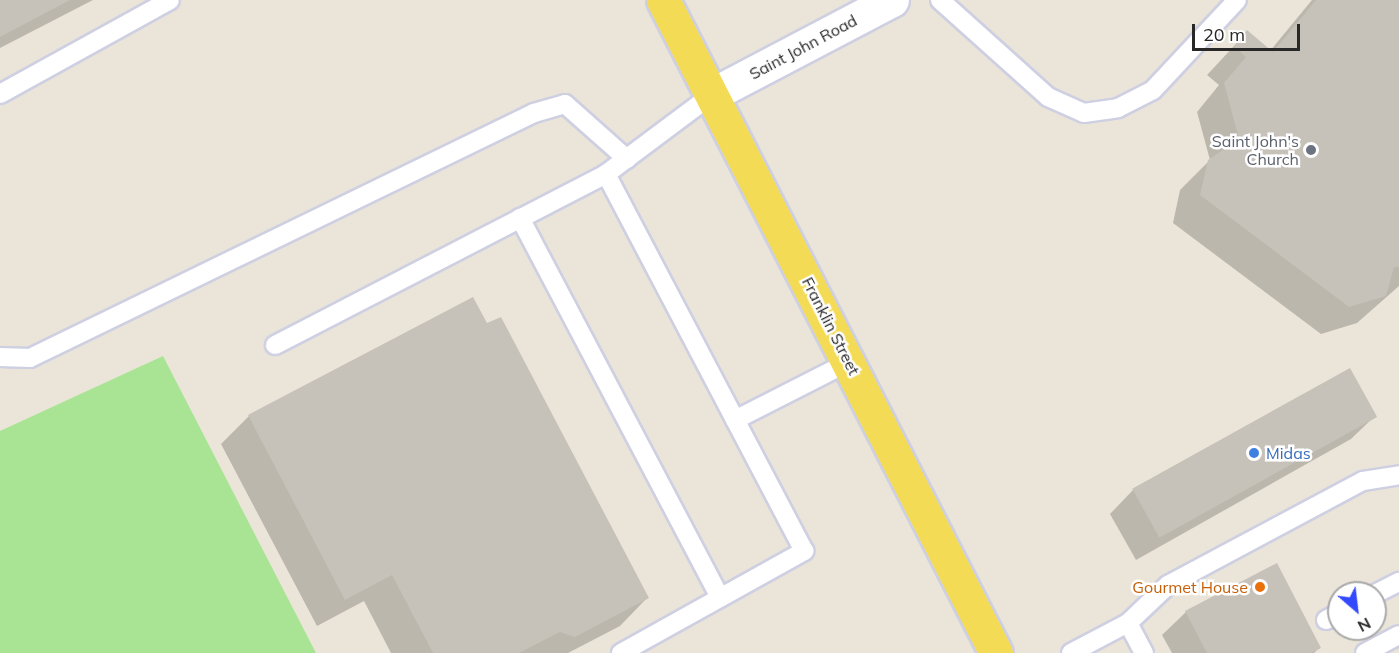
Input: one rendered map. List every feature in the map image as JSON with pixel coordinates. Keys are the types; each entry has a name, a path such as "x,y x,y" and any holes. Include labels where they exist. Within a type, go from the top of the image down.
{"main road":[{"name":"Franklin Street","path":"663,0 713,94 996,653"}],"street":[{"name":"Saint John Road","path":"713,94 892,0"}],"lane":[{"path":"0,94 170,0"},
{"path":"940,0 1048,98 1084,113 1118,108 1153,90 1237,0"},
{"path":"275,345 606,174 713,94"},
{"path":"0,357 30,358 534,113 565,104 627,159"},
{"path":"606,174 804,551 720,598 654,645 621,653"},
{"path":"520,218 720,598"},
{"path":"735,420 849,362"},
{"path":"1071,653 1128,623 1168,585 1363,482 1399,475"},
{"path":"1128,623 1144,653"},
{"path":"1365,653 1399,635"}],"green space":[{"path":"163,356 316,653 0,653 0,431"}],"building":[{"path":"0,0 70,0 0,37"},
{"name":"Saint John's Church","path":"1316,0 1399,0 1399,267 1394,267 1386,296 1349,307 1200,195 1208,160 1239,139 1224,83 1246,57 1234,47 1247,30 1273,52"},
{"path":"473,297 487,323 501,317 649,598 575,637 560,632 519,653 433,653 392,575 345,600 248,415"},
{"name":"Midas","path":"1350,368 1377,417 1159,538 1132,489"},
{"name":"Gourmet House","path":"1277,563 1321,648 1311,653 1207,653 1185,611"}],"place":[{"name":"Saint John's Church","path":"1311,150"},
{"name":"Midas","path":"1254,453"},
{"name":"Gourmet House","path":"1260,587"}]}
